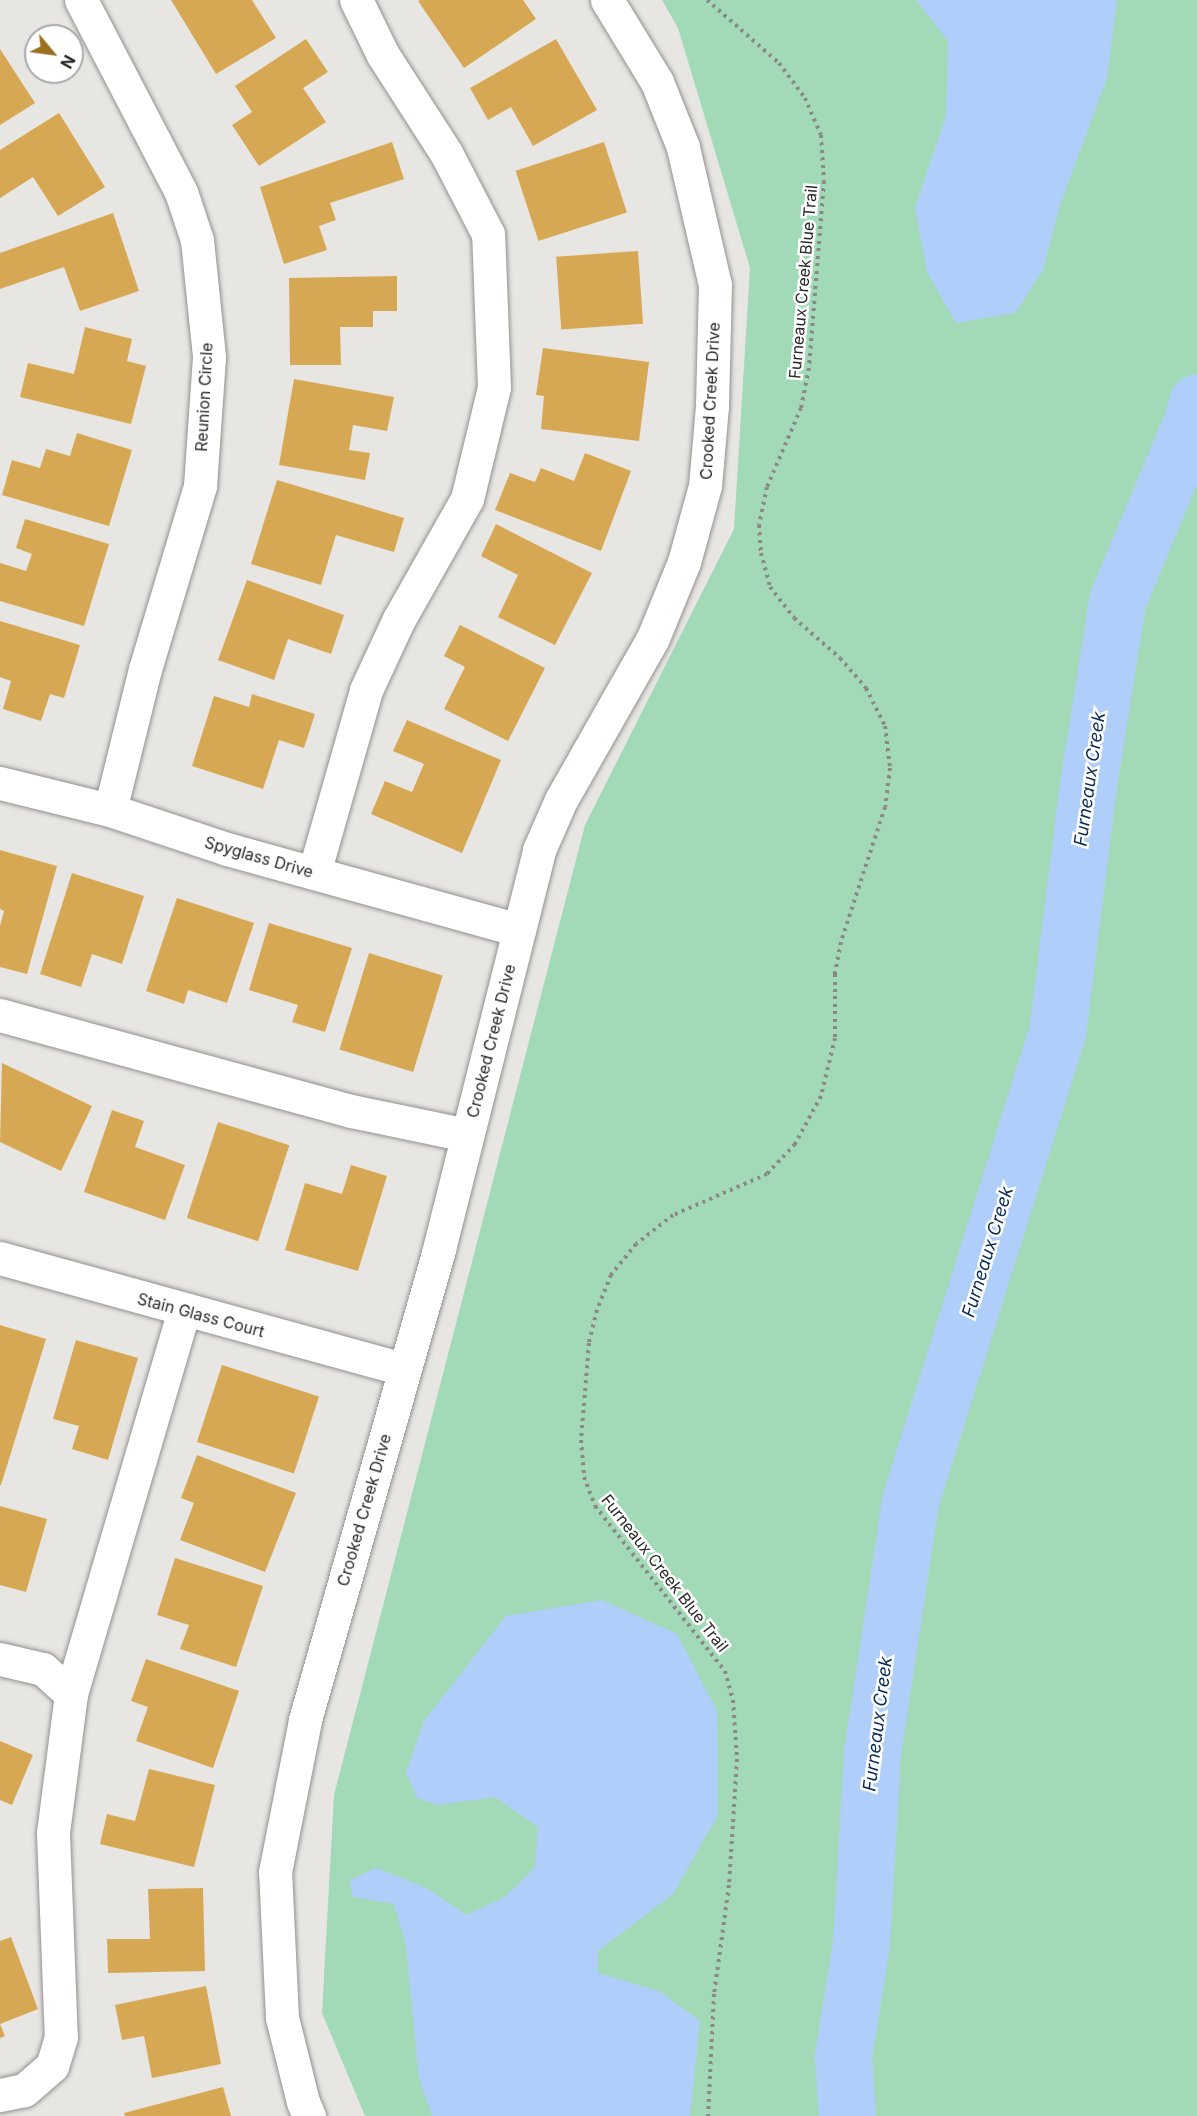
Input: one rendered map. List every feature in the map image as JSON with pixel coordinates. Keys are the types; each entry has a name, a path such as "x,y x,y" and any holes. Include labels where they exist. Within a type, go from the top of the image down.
{"street":[{"name":"Reunion Circle","path":"81,0 181,192 197,240 209,357 200,486 146,669 110,810"},
{"path":"314,873 366,690 399,619 466,499 494,387 488,234 446,153 383,55 356,0"},
{"name":"Crooked Creek Drive","path":"309,2116 303,2102 282,2018 275,1872 305,1720 439,1249 539,850 561,800 653,638 684,562 705,486 712,406 715,285 683,147 657,82 607,0"},
{"name":"Spyglass Drive","path":"0,783 110,810 226,849 519,930"},
{"path":"0,1015 351,1111 467,1135"},
{"name":"Stain Glass Court","path":"0,1258 184,1311 403,1369"},
{"path":"0,2095 24,2090 52,2066 61,2037 53,1833 71,1694 184,1311"},
{"path":"0,1659 43,1669 71,1694"}],"path":[{"name":"Furneaux Creek Blue Trail","path":"707,0 779,63 805,98 820,135 824,181 809,368 801,408 767,488 759,525 761,553 771,587 794,618 840,658 866,688 885,726 890,768 885,807 841,942 835,974 835,1038 821,1096 795,1144 767,1174 673,1215 636,1244 611,1275 597,1310 589,1343 581,1440 584,1477 595,1506 725,1671 733,1700 737,1759 729,1885 714,1994 708,2116"}],"green space":[{"path":"662,0 1197,0 1197,2116 365,2116 322,2013 334,1795 585,825 734,529 750,268 678,28"}],"water":[{"path":"916,0 1117,0 1107,78 1060,205 1043,270 1015,313 956,323 927,272 915,208 946,116 948,41"},
{"path":"602,1600 677,1634 717,1711 718,1815 673,1894 598,1951 598,1973 659,1991 700,2021 690,2116 432,2116 419,2079 406,1946 394,1904 353,1897 350,1880 376,1868 427,1888 466,1915 505,1897 535,1867 538,1827 495,1797 438,1805 417,1798 406,1773 424,1721 506,1616"}],"building":[{"path":"171,0 252,0 276,38 216,74"},
{"path":"523,0 536,19 464,68 418,1"},
{"path":"306,39 328,72 303,88 326,122 259,166 232,125 252,112 235,86"},
{"path":"556,39 597,110 533,146 511,107 488,120 470,88"},
{"path":"0,49 35,103 0,125"},
{"path":"59,113 105,187 58,216 33,177 0,198 0,150"},
{"path":"392,142 404,179 330,203 336,220 319,226 327,250 284,264 260,187"},
{"path":"604,142 627,212 538,241 516,171"},
{"path":"113,213 139,291 80,311 64,267 0,289 0,253"},
{"path":"638,251 643,324 561,330 556,257"},
{"path":"397,276 397,311 373,311 373,327 340,327 341,365 290,365 289,278"},
{"path":"85,327 132,339 127,361 146,366 131,424 20,397 28,363 74,374"},
{"path":"543,348 649,362 639,441 541,429 544,396 536,395"},
{"path":"294,379 394,397 387,431 353,425 349,450 370,453 365,480 279,465"},
{"path":"77,433 132,450 109,526 2,495 12,460 40,468 46,449 70,456"},
{"path":"585,453 631,471 601,551 495,510 510,473 535,482 541,468 574,481"},
{"path":"277,480 404,518 394,552 336,535 321,585 251,564"},
{"path":"25,519 109,544 84,626 0,601 0,563 26,571 32,554 16,548"},
{"path":"496,524 592,573 555,645 498,617 518,575 481,556"},
{"path":"247,580 344,615 331,654 288,639 274,680 218,660"},
{"path":"0,621 80,645 64,698 50,694 41,721 3,709 11,681 0,677"},
{"path":"460,625 545,668 508,741 444,709 465,667 444,656"},
{"path":"252,694 315,714 304,748 279,740 263,789 192,766 214,696 249,707"},
{"path":"407,720 501,760 462,853 371,814 385,781 412,792 424,764 393,751"},
{"path":"0,850 57,866 27,974 0,967 0,926 4,911 0,909"},
{"path":"72,873 144,896 122,964 92,954 81,987 40,974"},
{"path":"177,898 254,923 227,1003 188,990 184,1004 146,991"},
{"path":"269,923 352,948 325,1032 292,1022 298,1005 249,990"},
{"path":"369,953 443,976 413,1072 339,1050"},
{"path":"2,1063 92,1106 61,1171 0,1142"},
{"path":"112,1110 144,1121 135,1147 185,1165 165,1220 84,1192"},
{"path":"218,1122 289,1145 258,1241 187,1218"},
{"path":"351,1165 387,1176 358,1271 285,1250 305,1183 342,1194"},
{"path":"0,1325 46,1339 1,1485 0,1485"},
{"path":"76,1340 138,1358 108,1460 72,1449 79,1426 53,1419"},
{"path":"222,1365 319,1397 294,1474 197,1442"},
{"path":"197,1455 296,1493 265,1572 180,1540 194,1503 181,1498"},
{"path":"0,1506 47,1519 26,1592 0,1585"},
{"path":"175,1558 263,1586 236,1667 180,1649 189,1625 157,1615"},
{"path":"146,1659 239,1691 213,1768 136,1741 148,1707 131,1701"},
{"path":"0,1741 33,1755 12,1805 0,1800"},
{"path":"149,1769 215,1785 194,1867 100,1844 107,1814 135,1821"},
{"path":"203,1888 205,1971 108,1973 107,1939 150,1939 148,1889"},
{"path":"11,1937 38,2009 0,2024 0,1941"},
{"path":"206,1986 221,2064 152,2078 144,2036 122,2040 115,2005"},
{"path":"0,2024 5,2036 0,2038"},
{"path":"223,2087 231,2116 125,2116 124,2113"}],"waterway":[{"name":"Furneaux Creek","path":"847,2116 843,2056 861,1944 872,1753 910,1501 1057,1033 1088,785 1117,601 1193,418 1197,402"}]}
